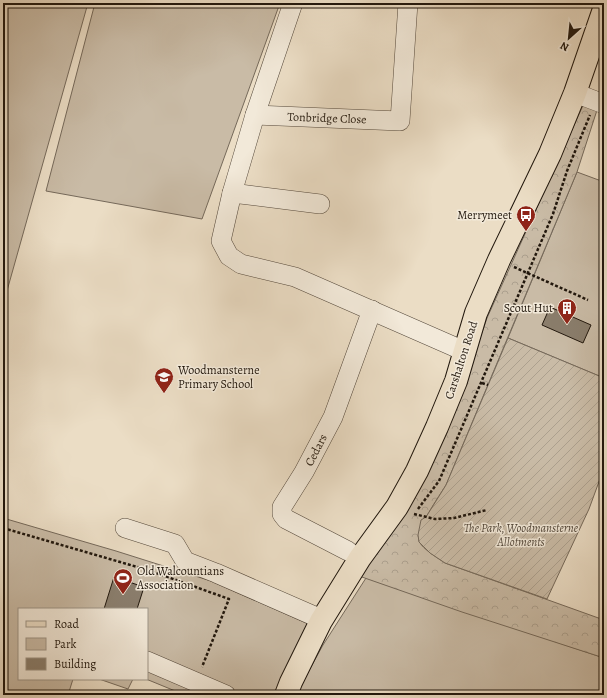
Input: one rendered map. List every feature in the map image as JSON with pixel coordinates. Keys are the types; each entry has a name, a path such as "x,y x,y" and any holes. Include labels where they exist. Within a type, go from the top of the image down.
{"main road":[{"name":"Carshalton Road","path":"286,695 321,621 360,558 396,507 416,471 437,427 456,382 476,313 499,260 550,154 575,93 604,9"}],"street":[{"path":"294,3 255,115 232,193 221,241 229,256 241,264 295,277 464,351"},
{"name":"Tonbridge Close","path":"255,115 403,126 408,3"},
{"path":"575,93 600,103"},
{"path":"232,193 320,204"},
{"name":"Cedars","path":"348,551 286,519 282,514 282,507 304,472 333,417 372,310"},
{"path":"125,528 174,544 185,561 312,615 321,621"},
{"path":"148,661 226,695"}],"path":[{"path":"487,510 454,518 435,519 414,514 439,481 553,214 567,171 600,103 604,79"},
{"path":"499,260 588,300"},
{"path":"482,382 488,385"},
{"path":"3,528 151,571 229,599 196,682"}],"green space":[{"path":"3,3 88,3 3,305"},
{"path":"95,3 280,3 202,219 46,191"},
{"path":"585,101 598,107 577,172 446,485 424,521 419,536 419,541 430,553 445,563 604,620 604,658 462,612 359,576 425,474 447,432 487,318"},
{"path":"577,172 604,182 604,378 508,338"},
{"name":"The Park, Woodmansterne Allotments","path":"508,338 604,378 604,468 589,509 547,599 445,563 430,553 419,542 418,535 421,520 426,517 446,485"},
{"name":"Old Walcountians Association","path":"3,518 211,581 313,626 278,695 185,695 148,680 148,608 18,608 18,680 73,680 68,695 3,695"},
{"path":"366,578 604,658 604,695 299,695 301,685 323,645"},
{"path":"102,680 132,680 128,689"}],"building":[{"name":"Scout Hut","path":"550,307 591,325 583,343 542,325"},
{"path":"114,577 144,587 137,608 104,608"}],"place":[{"name":"Merrymeet","path":"526,232"},
{"name":"Scout Hut","path":"567,325"},
{"name":"Woodmansterne Primary School","path":"164,394"},
{"name":"Old Walcountians Association","path":"123,595"}]}
